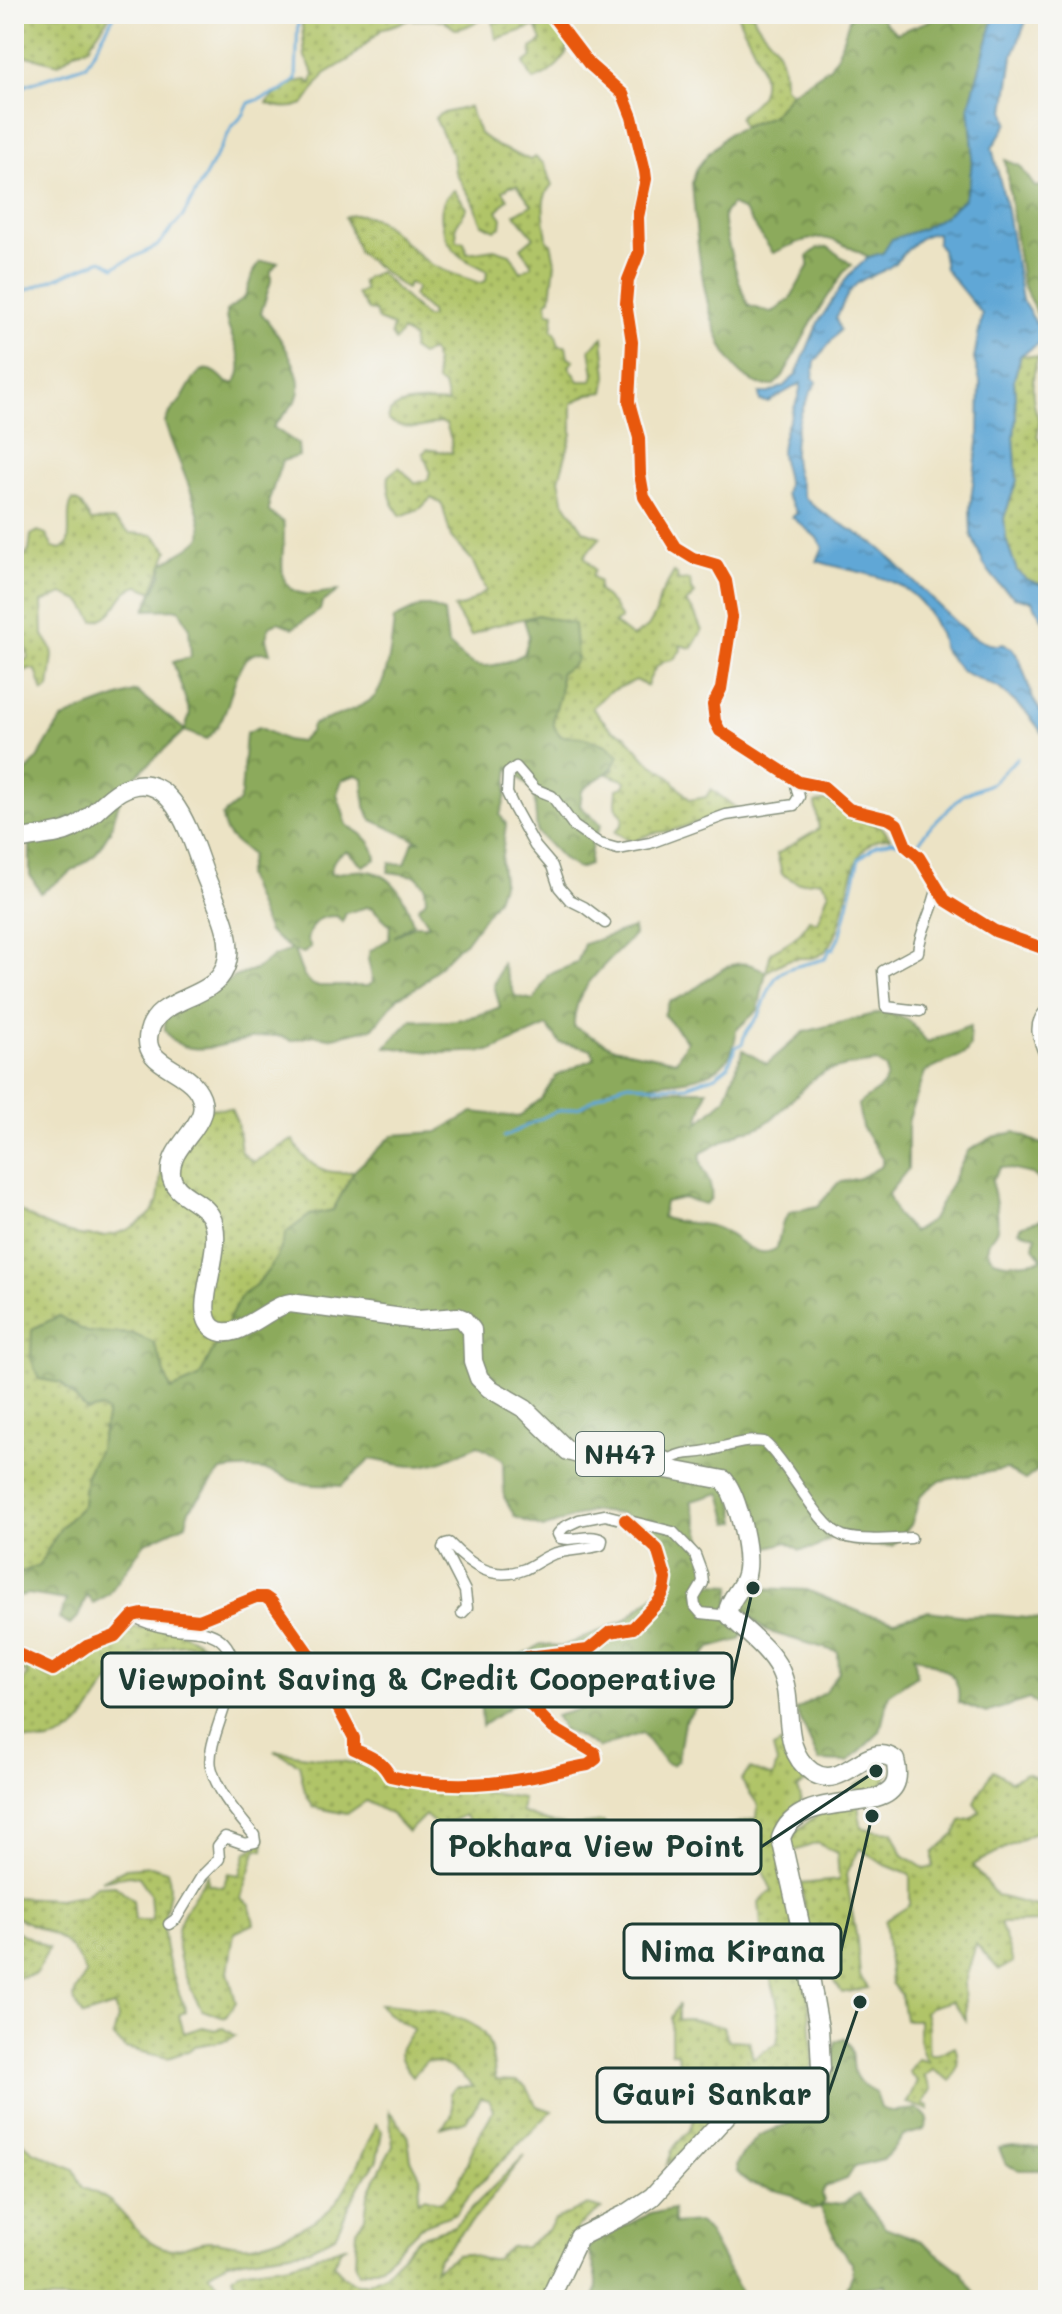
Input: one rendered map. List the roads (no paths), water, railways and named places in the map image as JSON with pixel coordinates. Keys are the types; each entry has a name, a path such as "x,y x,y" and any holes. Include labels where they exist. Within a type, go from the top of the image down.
{"highway":[{"name":"NH47","path":"14,841 70,830 129,786 147,785 161,791 182,815 225,930 228,957 218,979 159,1014 151,1025 147,1041 152,1054 191,1083 202,1100 199,1122 177,1152 171,1177 179,1191 205,1208 213,1224 214,1256 204,1308 206,1320 213,1329 232,1332 275,1307 290,1303 418,1320 463,1319 472,1330 473,1361 479,1378 489,1388 525,1409 560,1445 576,1455 640,1456 666,1469 721,1478 730,1489 746,1549 747,1569 743,1583 729,1606 730,1616"},
{"path":"553,2300 554,2290 579,2237 628,2213 652,2197 736,2105 744,2099 756,2097 799,2097 816,2084 822,2055 819,2028 781,1838 786,1825 814,1807 880,1797 891,1790 898,1777 895,1760 887,1754 870,1756 842,1775 818,1775 801,1763 792,1742 785,1689 779,1669 765,1648 730,1616"}],"street":[{"path":"551,14 589,64 623,94 645,171 638,217 639,252 628,280 626,303 632,342 629,402 639,438 644,497 675,547 693,558 717,565 726,581 732,617 721,689 713,705 720,731 799,782 824,787 849,809 897,824 899,835 919,857 945,900 979,923 1048,950"},
{"path":"605,923 570,900 559,887 552,866 535,846 507,793 508,773 511,770 516,767 535,789 552,796 574,826 600,844 618,849 650,843 726,815 794,805 799,794 795,781 787,774"},
{"path":"920,1011 886,1007 883,971 918,952 921,931 937,889"},
{"path":"1048,1009 1037,1023 1038,1040 1048,1062"},
{"path":"640,1456 658,1454 670,1459 685,1451 704,1452 734,1444 764,1442 775,1451 814,1506 841,1535 864,1539 911,1538"},
{"path":"462,1613 467,1608 465,1591 443,1548 445,1544 449,1543 466,1561 483,1570 499,1574 522,1570 553,1554 601,1545 602,1540 597,1537 560,1538 559,1530 605,1515 673,1532 695,1555 702,1574 703,1583 694,1598 695,1606 701,1613 730,1616"},
{"path":"14,1652 53,1670 87,1646 115,1636 133,1616 142,1614 199,1620 256,1597 265,1597 272,1602 311,1657 354,1738 354,1749 375,1758 390,1776 414,1782 480,1785 529,1778 588,1765 596,1759 595,1753 553,1728 506,1680 502,1670 527,1657 588,1650 610,1632 633,1628 659,1601 666,1579 657,1549 625,1520"},
{"path":"133,1616 170,1628 194,1629 218,1638 229,1650 232,1670 227,1703 213,1744 210,1764 219,1787 254,1835 255,1842 245,1844 225,1837 218,1846 219,1859 202,1876 176,1919 169,1924"}],"water":[{"path":"984,14 1028,14 1013,56 1005,111 1008,123 992,148 1006,205 1022,300 1046,339 1021,355 1014,379 1017,480 1004,518 1006,539 1017,571 1039,584 1047,583 1048,578 1048,629 1032,601 1014,597 999,584 984,565 971,534 970,508 979,434 980,381 974,359 982,314 945,269 937,233 922,237 894,263 859,282 848,294 836,319 840,330 815,362 813,378 817,382 800,417 794,456 803,494 812,505 883,551 971,635 993,645 1003,644 1012,648 1020,660 1033,699 1048,723 1048,740 1026,712 999,688 961,671 942,648 932,619 910,592 882,578 817,561 823,547 792,517 797,513 785,494 787,483 781,457 784,434 801,383 768,402 760,401 759,393 769,393 784,386 796,375 818,323 848,276 869,257 883,253 892,239 922,229 945,216 964,199 970,180 973,148 969,106 993,21"},
{"path":"1048,740 1048,771 1044,761"}],"waterway":[{"path":"14,102 26,85 86,65 115,14"},
{"path":"14,295 102,260 114,267 157,246 183,216 232,127 249,103 282,91 296,80 298,14"},
{"path":"913,846 916,847 928,829 963,795 992,783 1017,758"},
{"path":"504,1137 554,1112 580,1107 613,1088 629,1083 687,1086 715,1076 728,1066 736,1047 742,1044 776,977 788,969 825,959 833,949 841,934 859,859 876,845 892,841 901,843"}],"place":[{"name":"Viewpoint Saving & Credit Cooperative","path":"753,1588"},
{"name":"Pokhara View Point","path":"876,1771"},
{"name":"Nima Kirana","path":"872,1816"},
{"name":"Gauri Sankar","path":"860,2002"}]}
